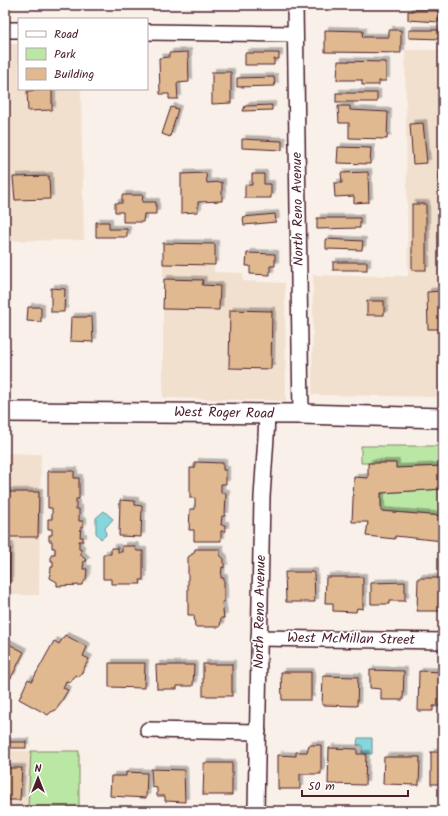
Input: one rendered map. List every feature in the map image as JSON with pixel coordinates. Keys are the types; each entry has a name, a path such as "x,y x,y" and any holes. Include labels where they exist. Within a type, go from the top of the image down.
{"street":[{"name":"North Reno Avenue","path":"295,5 301,414"},
{"path":"148,32 295,34"},
{"name":"West Roger Road","path":"5,412 206,412 443,418"},
{"name":"North Reno Avenue","path":"256,811 262,497 267,414"},
{"name":"West McMillan Street","path":"259,638 443,641"},
{"path":"148,730 258,732"}],"shaded area":[{"path":"5,44 18,44 18,90 81,90 84,240 5,241"},
{"path":"405,50 443,50 443,397 312,395 313,275 408,276"},
{"path":"163,243 215,244 214,272 243,273 243,281 285,283 286,401 163,398"},
{"path":"5,453 41,454 39,595 5,595"},
{"path":"5,751 79,751 79,808 5,807"}],"green space":[{"path":"361,446 443,446 443,466 396,468 395,463 361,463"},
{"path":"443,489 443,516 381,511 381,493"},
{"path":"31,751 79,751 79,808 28,808"}],"water":[{"path":"104,511 113,519 105,528 106,535 101,539 96,533 96,518"},
{"path":"358,738 372,738 372,754 362,753 362,745 357,745"}],"building":[{"path":"240,5 271,5 271,9 240,8"},
{"path":"315,5 352,5 351,9 315,7"},
{"path":"408,11 439,11 439,22 408,20"},
{"path":"325,30 363,31 362,37 389,37 389,30 401,30 401,53 325,52"},
{"path":"409,30 443,30 443,39 409,38"},
{"path":"188,52 189,82 177,83 178,99 169,99 169,94 160,94 159,58 169,57 169,53"},
{"path":"245,53 279,53 279,59 274,59 274,65 245,65"},
{"path":"338,61 386,62 386,81 379,81 379,85 362,85 362,80 337,80"},
{"path":"212,72 231,72 231,103 212,104"},
{"path":"274,77 275,86 237,87 237,78"},
{"path":"52,90 52,110 28,111 27,91"},
{"path":"336,93 377,93 377,102 336,102"},
{"path":"272,105 272,110 243,111 245,106"},
{"path":"338,106 350,106 350,110 388,112 387,139 349,138 349,123 339,123"},
{"path":"171,107 178,109 170,137 162,134"},
{"path":"423,123 427,163 413,164 410,124"},
{"path":"242,139 282,141 282,150 242,148"},
{"path":"338,147 371,148 370,164 337,163"},
{"path":"439,147 443,147 443,189 439,189"},
{"path":"368,172 369,202 354,203 354,196 335,197 334,183 342,183 341,173"},
{"path":"206,173 207,183 222,182 222,201 198,202 198,212 181,213 181,174"},
{"path":"252,174 264,174 264,184 271,184 271,198 245,198 245,185 252,185"},
{"path":"49,176 50,199 15,200 13,177"},
{"path":"122,195 143,195 142,202 156,202 156,214 144,214 143,222 123,222 123,212 115,212 115,203 122,203"},
{"path":"412,204 426,204 426,270 412,270"},
{"path":"275,214 276,222 244,225 243,217"},
{"path":"317,218 360,218 360,228 317,229"},
{"path":"96,222 109,222 109,229 127,229 127,237 96,237"},
{"path":"326,239 363,241 362,250 326,249"},
{"path":"163,243 215,244 215,265 163,264"},
{"path":"247,253 275,254 275,266 270,266 270,275 250,274 250,266 246,266"},
{"path":"333,262 367,262 367,270 333,270"},
{"path":"164,279 203,280 202,285 220,286 219,310 163,309"},
{"path":"51,288 65,289 64,312 51,312"},
{"path":"443,291 443,329 428,329 427,292"},
{"path":"367,301 384,301 384,315 367,315"},
{"path":"28,307 41,307 41,322 27,321"},
{"path":"230,310 272,311 271,369 229,368"},
{"path":"71,317 92,317 93,342 70,341"},
{"path":"195,462 223,463 223,470 226,470 226,484 221,484 221,493 226,493 225,516 222,516 221,525 225,525 225,531 221,531 221,541 194,541 194,530 189,530 190,509 195,509 195,498 190,498 190,468 195,468"},
{"path":"368,463 396,463 396,468 443,466 443,489 381,493 381,511 443,516 443,541 395,536 395,539 366,536 368,522 352,522 354,477 368,478"},
{"path":"48,471 74,471 74,478 79,478 79,499 76,499 76,509 79,509 79,521 83,521 80,537 83,537 83,541 79,541 79,549 81,549 81,555 87,561 84,561 83,569 87,569 86,579 82,585 57,586 57,582 50,578 51,567 53,567 51,554 55,554 55,548 52,548 52,541 49,541 49,535 52,535 52,529 48,529 48,519 52,519 52,508 48,508"},
{"path":"5,492 39,492 38,537 5,537"},
{"path":"120,500 135,501 135,505 142,506 141,537 119,536"},
{"path":"5,546 10,546 9,585 5,585"},
{"path":"122,546 134,546 137,551 143,551 143,580 140,580 141,584 111,584 111,579 103,579 103,554 111,554 111,548 118,548 118,552 122,552"},
{"path":"195,549 220,549 220,555 224,559 224,568 222,567 221,578 224,578 224,602 222,602 224,618 221,618 220,627 195,627 194,615 188,615 188,557 194,553"},
{"path":"285,572 314,572 315,602 286,602"},
{"path":"326,577 363,577 363,609 357,608 356,612 333,611 333,603 325,603"},
{"path":"418,578 443,578 443,611 417,611"},
{"path":"405,582 405,601 389,601 389,604 371,604 371,583"},
{"path":"65,635 87,647 83,656 89,659 79,677 75,675 71,682 66,681 63,688 68,690 56,710 48,715 19,699 28,679 32,681 54,641 59,644"},
{"path":"5,642 24,652 11,678 9,677 5,685"},
{"path":"109,663 145,663 144,688 109,687"},
{"path":"203,664 232,664 232,696 203,696"},
{"path":"156,665 194,665 193,686 177,686 177,689 157,689"},
{"path":"370,670 404,671 403,700 381,700 381,689 370,688"},
{"path":"419,671 443,672 443,706 433,706 433,711 418,711"},
{"path":"281,672 311,672 311,700 282,700"},
{"path":"323,676 358,677 357,706 322,705"},
{"path":"5,742 26,742 26,748 5,748"},
{"path":"309,745 321,745 321,774 300,774 300,789 278,789 278,755 296,756 296,752 307,752"},
{"path":"329,748 357,749 357,754 366,754 365,785 328,784"},
{"path":"431,752 443,752 443,784 431,784"},
{"path":"384,757 420,757 419,785 383,784"},
{"path":"204,763 232,763 232,795 203,795"},
{"path":"5,768 22,768 20,800 5,800"},
{"path":"151,769 184,770 185,802 165,801 165,796 157,796 157,788 152,787"},
{"path":"126,772 147,773 146,798 110,796 111,776 126,776"}]}
